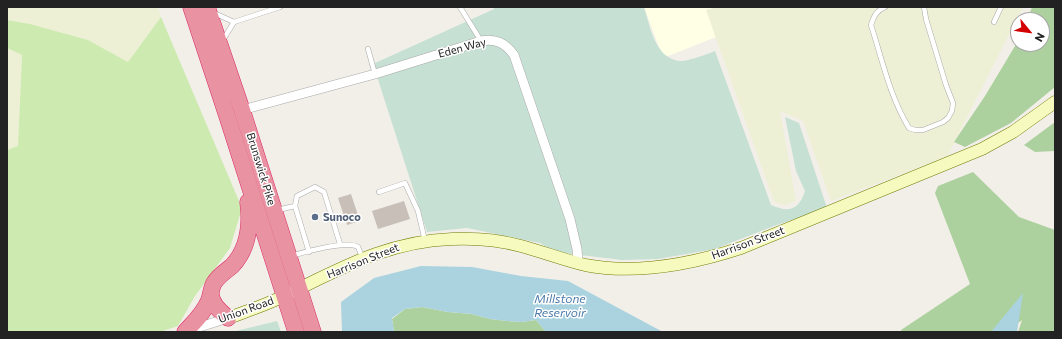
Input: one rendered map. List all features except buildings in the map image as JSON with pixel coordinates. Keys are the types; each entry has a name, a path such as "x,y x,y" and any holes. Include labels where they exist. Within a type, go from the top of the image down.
{"highway":[{"name":"Brunswick Pike","path":"191,7 296,332"},
{"name":"Brunswick Pike","path":"208,9 313,332"},
{"path":"185,332 203,313 215,281 238,258 248,238 249,214 244,171"},
{"path":"211,294 213,302 217,308 228,318"}],"street":[{"name":"Eden Way","path":"242,110 375,74 481,41 496,40 509,48 514,55 570,219 577,250 578,263"},
{"name":"Harrison Street","path":"284,296 363,259 396,246 425,241 464,238 491,240 519,246 578,263 616,268 662,266 705,258 741,248 982,149 1014,132 1055,102"},
{"name":"Union Road","path":"185,332 256,308 284,296"}],"lane":[{"path":"220,45 234,22 280,7"},
{"path":"460,7 481,41"},
{"path":"885,7 879,10 873,18 872,25 876,39 902,118 908,128 923,130 943,122 948,118 954,103 946,85 928,26 924,7"},
{"path":"994,22 1001,7"},
{"path":"208,9 234,22"},
{"path":"368,49 375,74"},
{"path":"379,192 405,183 418,211 425,241"},
{"path":"309,252 294,206 297,196 315,187 324,192 340,244"},
{"path":"274,211 294,206"},
{"path":"288,256 340,244 349,244 358,247 363,259"}],"shaded area":[{"path":"7,7 158,7 161,17 128,62 88,40 30,24 7,20"},
{"path":"494,7 644,7 651,32 659,48 671,59 679,61 687,60 715,51 771,205 783,209 792,208 800,202 805,191 796,171 785,117 799,123 827,208 774,226 715,249 658,259 622,260 555,252 540,243 467,228 427,232 373,64 494,9"},
{"path":"644,7 792,7 663,58"},
{"path":"718,7 1023,7 1020,12 1010,12 1010,33 947,157 831,201 803,121 780,111 796,201 784,205 774,202 706,10"},
{"path":"7,48 22,55 18,146 7,150"},
{"path":"277,321 281,332 232,332"}],"green space":[{"path":"1032,7 1055,7 1055,87 1011,123 965,147 954,142 985,96 1011,52 1050,52 1050,12 1030,12"},
{"path":"161,17 242,208 230,248 195,296 178,326 160,332 7,332 7,150 18,146 22,55 7,48 7,20 30,24 88,40 128,62"},
{"path":"1055,122 1055,151 1035,152 1024,145"},
{"path":"973,172 1019,217 1055,230 1055,332 1018,332 1022,320 1007,332 902,332 901,330 970,284 935,193 938,186"},
{"path":"422,307 448,312 472,314 490,319 507,321 521,322 536,320 546,332 394,332 392,319 405,309"}],"water":[{"name":"Millstone Reservoir","path":"421,266 472,267 521,276 568,281 663,332 546,332 536,320 521,322 507,321 490,319 472,314 448,312 422,307 405,309 392,318 394,332 342,332 341,302 374,278"},
{"path":"1023,293 1017,332 991,332"}],"place":[{"name":"Sunoco","path":"315,217"}]}
